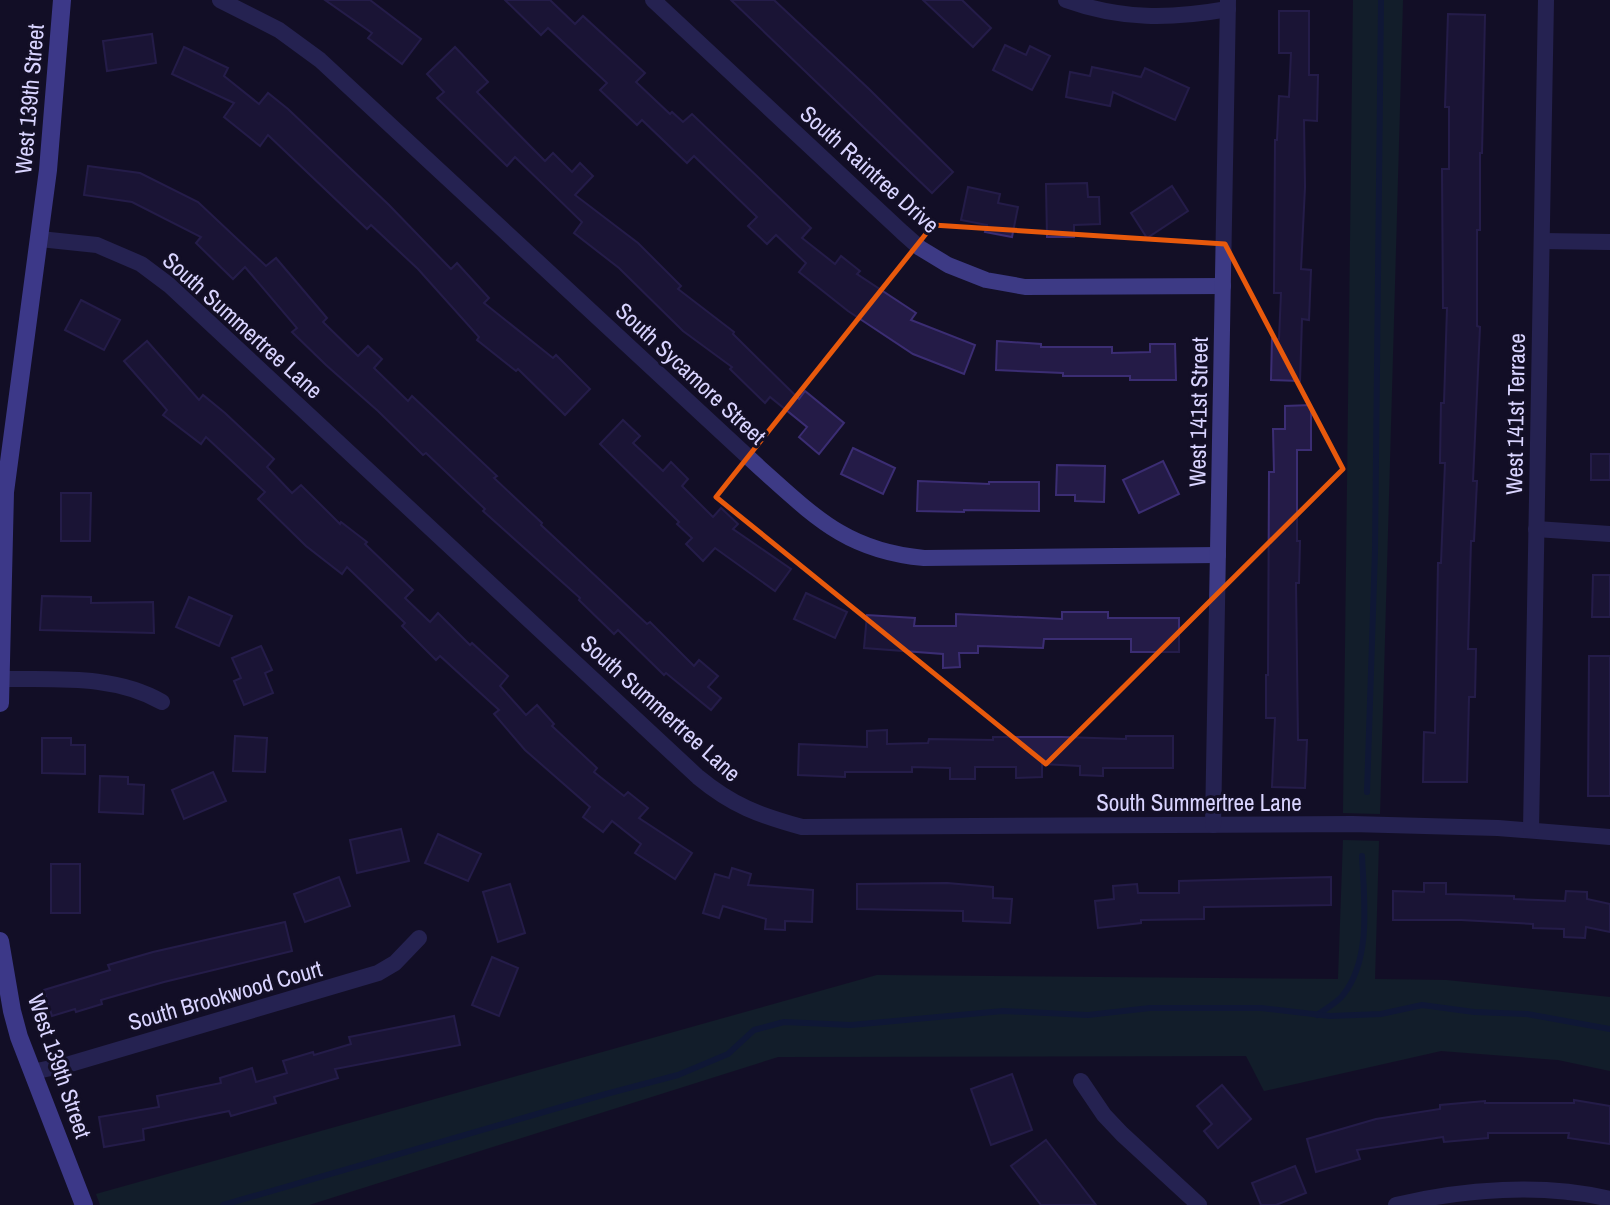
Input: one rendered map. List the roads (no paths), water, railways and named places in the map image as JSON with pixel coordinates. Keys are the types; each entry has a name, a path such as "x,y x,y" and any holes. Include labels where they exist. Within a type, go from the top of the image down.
{"street":[{"name":"West 139th Street","path":"0,703 5,492 40,239 54,111 62,0"},
{"name":"South Sycamore Street","path":"220,0 279,30 320,60 760,468 812,515 838,533 864,546 924,558 1218,555"},
{"name":"South Raintree Drive","path":"653,0 902,232 920,248 948,265 986,281 1025,287 1223,286"},
{"path":"1066,0 1096,10 1124,15 1195,15 1228,5"},
{"name":"West 141st Terrace","path":"1531,830 1546,0"},
{"name":"West 141st Street","path":"1213,825 1228,5"},
{"name":"South Summertree Lane","path":"40,239 97,245 141,264 169,285 698,777 719,794 751,812 802,827 1352,824 1531,830 1610,836"},
{"path":"1542,241 1610,243"},
{"path":"1536,529 1610,534"},
{"path":"1,678 118,683 143,691 162,702"},
{"name":"South Brookwood Court","path":"32,1072 70,1064 378,973 395,963 419,938"},
{"name":"West 139th Street","path":"0,941 12,1011 32,1072 85,1205"},
{"path":"1081,1081 1104,1115 1122,1135 1199,1205"},
{"path":"1396,1205 1504,1191 1552,1191 1610,1199"}],"waterway":[{"path":"1367,792 1375,551 1381,0"},
{"path":"1317,1015 1343,995 1358,964 1365,909 1362,856"},
{"path":"223,1205 678,1075 728,1054 754,1030 784,1022 851,1025 1003,1011 1088,1015 1150,1008 1261,1008 1330,1016 1381,1014 1422,1005 1474,1012 1527,1014 1610,1029"}]}
